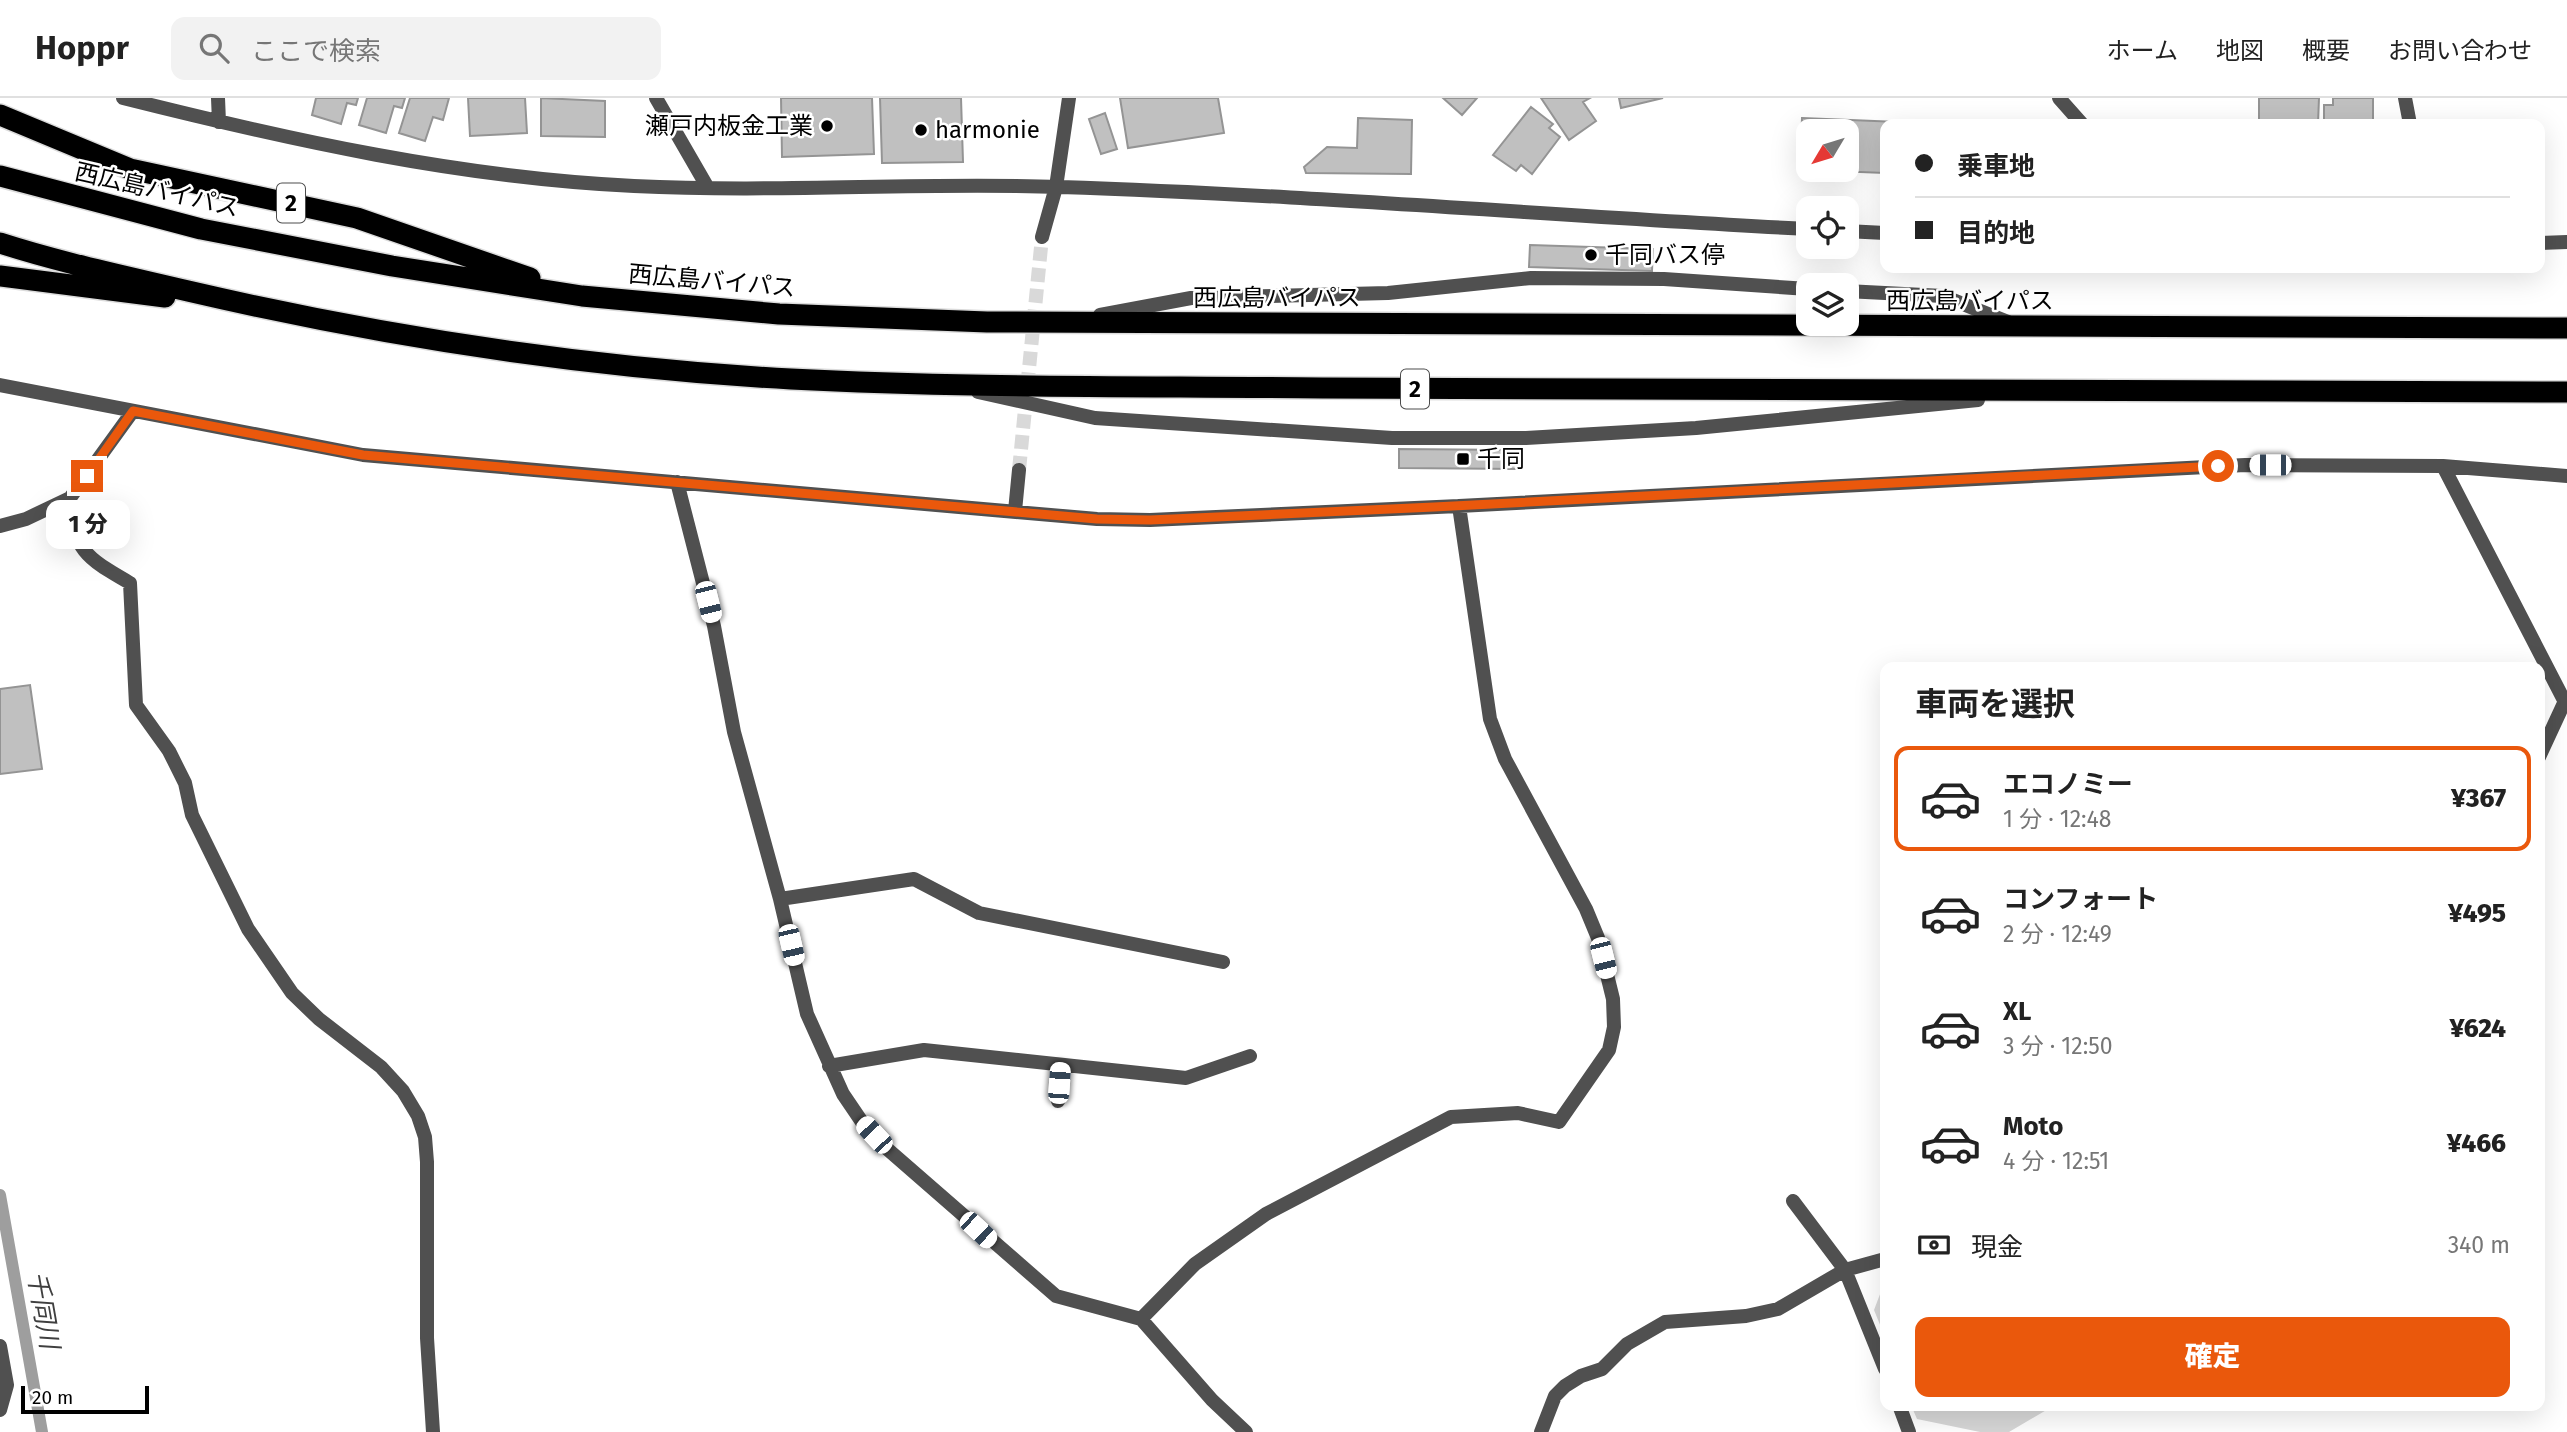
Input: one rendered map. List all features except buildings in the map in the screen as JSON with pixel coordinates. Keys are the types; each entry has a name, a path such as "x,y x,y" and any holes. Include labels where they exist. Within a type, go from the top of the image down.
{"highway":[{"name":"2","path":"0,115 130,169 357,218 582,296"},
{"name":"西広島バイパス","path":"0,176 201,229 392,265 582,296 779,314 1061,322 2022,328 2567,328"},
{"name":"2","path":"0,243 43,257 268,310 425,340 608,364 789,379 1810,393 2567,392"},
{"name":"2","path":"0,276 268,310"}],"street":[{"path":"123,98 219,122 472,172 632,186 1056,187 1418,204 1796,228"},
{"path":"218,98 219,122"},
{"path":"656,98 708,188"},
{"path":"1042,237 1056,187 1069,98"},
{"path":"2059,98 2078,119"},
{"path":"2405,98 2409,119"},
{"path":"1859,232 1880,233"},
{"path":"2545,243 2567,242"},
{"path":"1061,322 1191,298 1388,293 1531,278 1664,279 1796,288"},
{"path":"1859,292 1943,296 2022,328"},
{"path":"939,383 1095,418 1392,438 1525,438 1696,428 2063,392"},
{"path":"0,385 363,455 1015,511 1150,520 2245,465 2443,466 2567,476"},
{"path":"0,526 26,519 70,498 133,411"},
{"path":"2443,466 2545,662"},
{"path":"1015,511 1019,470"},
{"path":"677,482 714,626 734,732 780,899 807,1014 829,1066 862,1122 885,1147 1056,1296 1141,1319 1212,1399 1246,1432"},
{"path":"70,498 75,538 88,556 130,583 136,705 169,751 185,783 192,815 248,929 292,993 319,1019 381,1068 418,1116 425,1137 427,1162 427,1338 433,1432"},
{"path":"1141,1319 1195,1264 1266,1214 1451,1116 1518,1113 1559,1122 1609,1050 1614,1027 1613,999 1598,938 1546,831 1505,759 1490,719 1460,506"},
{"path":"2545,663 2566,703 2545,745"},
{"path":"780,899 914,879 979,914 1223,962"},
{"path":"829,1066 924,1050 1186,1078 1250,1056"},
{"path":"1058,1101 1060,1066"},
{"path":"1793,1201 1845,1270 1880,1357"},
{"path":"1541,1432 1555,1396 1565,1386 1581,1376 1602,1369 1640,1335 1665,1322 1746,1316 1779,1309 1845,1270 1880,1260"},
{"path":"0,1346 7,1385 0,1410"},
{"path":"1901,1411 1909,1432"}],"shaded area":[{"path":"1880,1294 1880,1325 1874,1310"},
{"path":"1914,1411 2045,1411 2009,1432 1980,1432 1917,1419"}],"waterway":[{"name":"千同川","path":"0,1195 42,1432"}],"tunnel":[{"path":"1019,470 1042,237"}],"place":[{"name":"瀬戸内板金工業","path":"827,126"},
{"name":"harmonie","path":"921,130"},
{"name":"千同バス停","path":"1591,255"},
{"name":"千同","path":"1463,459"}],"route":[{"path":"87,476 133,411 363,455 1097,519 1150,520 1434,507 2218,466"}]}
